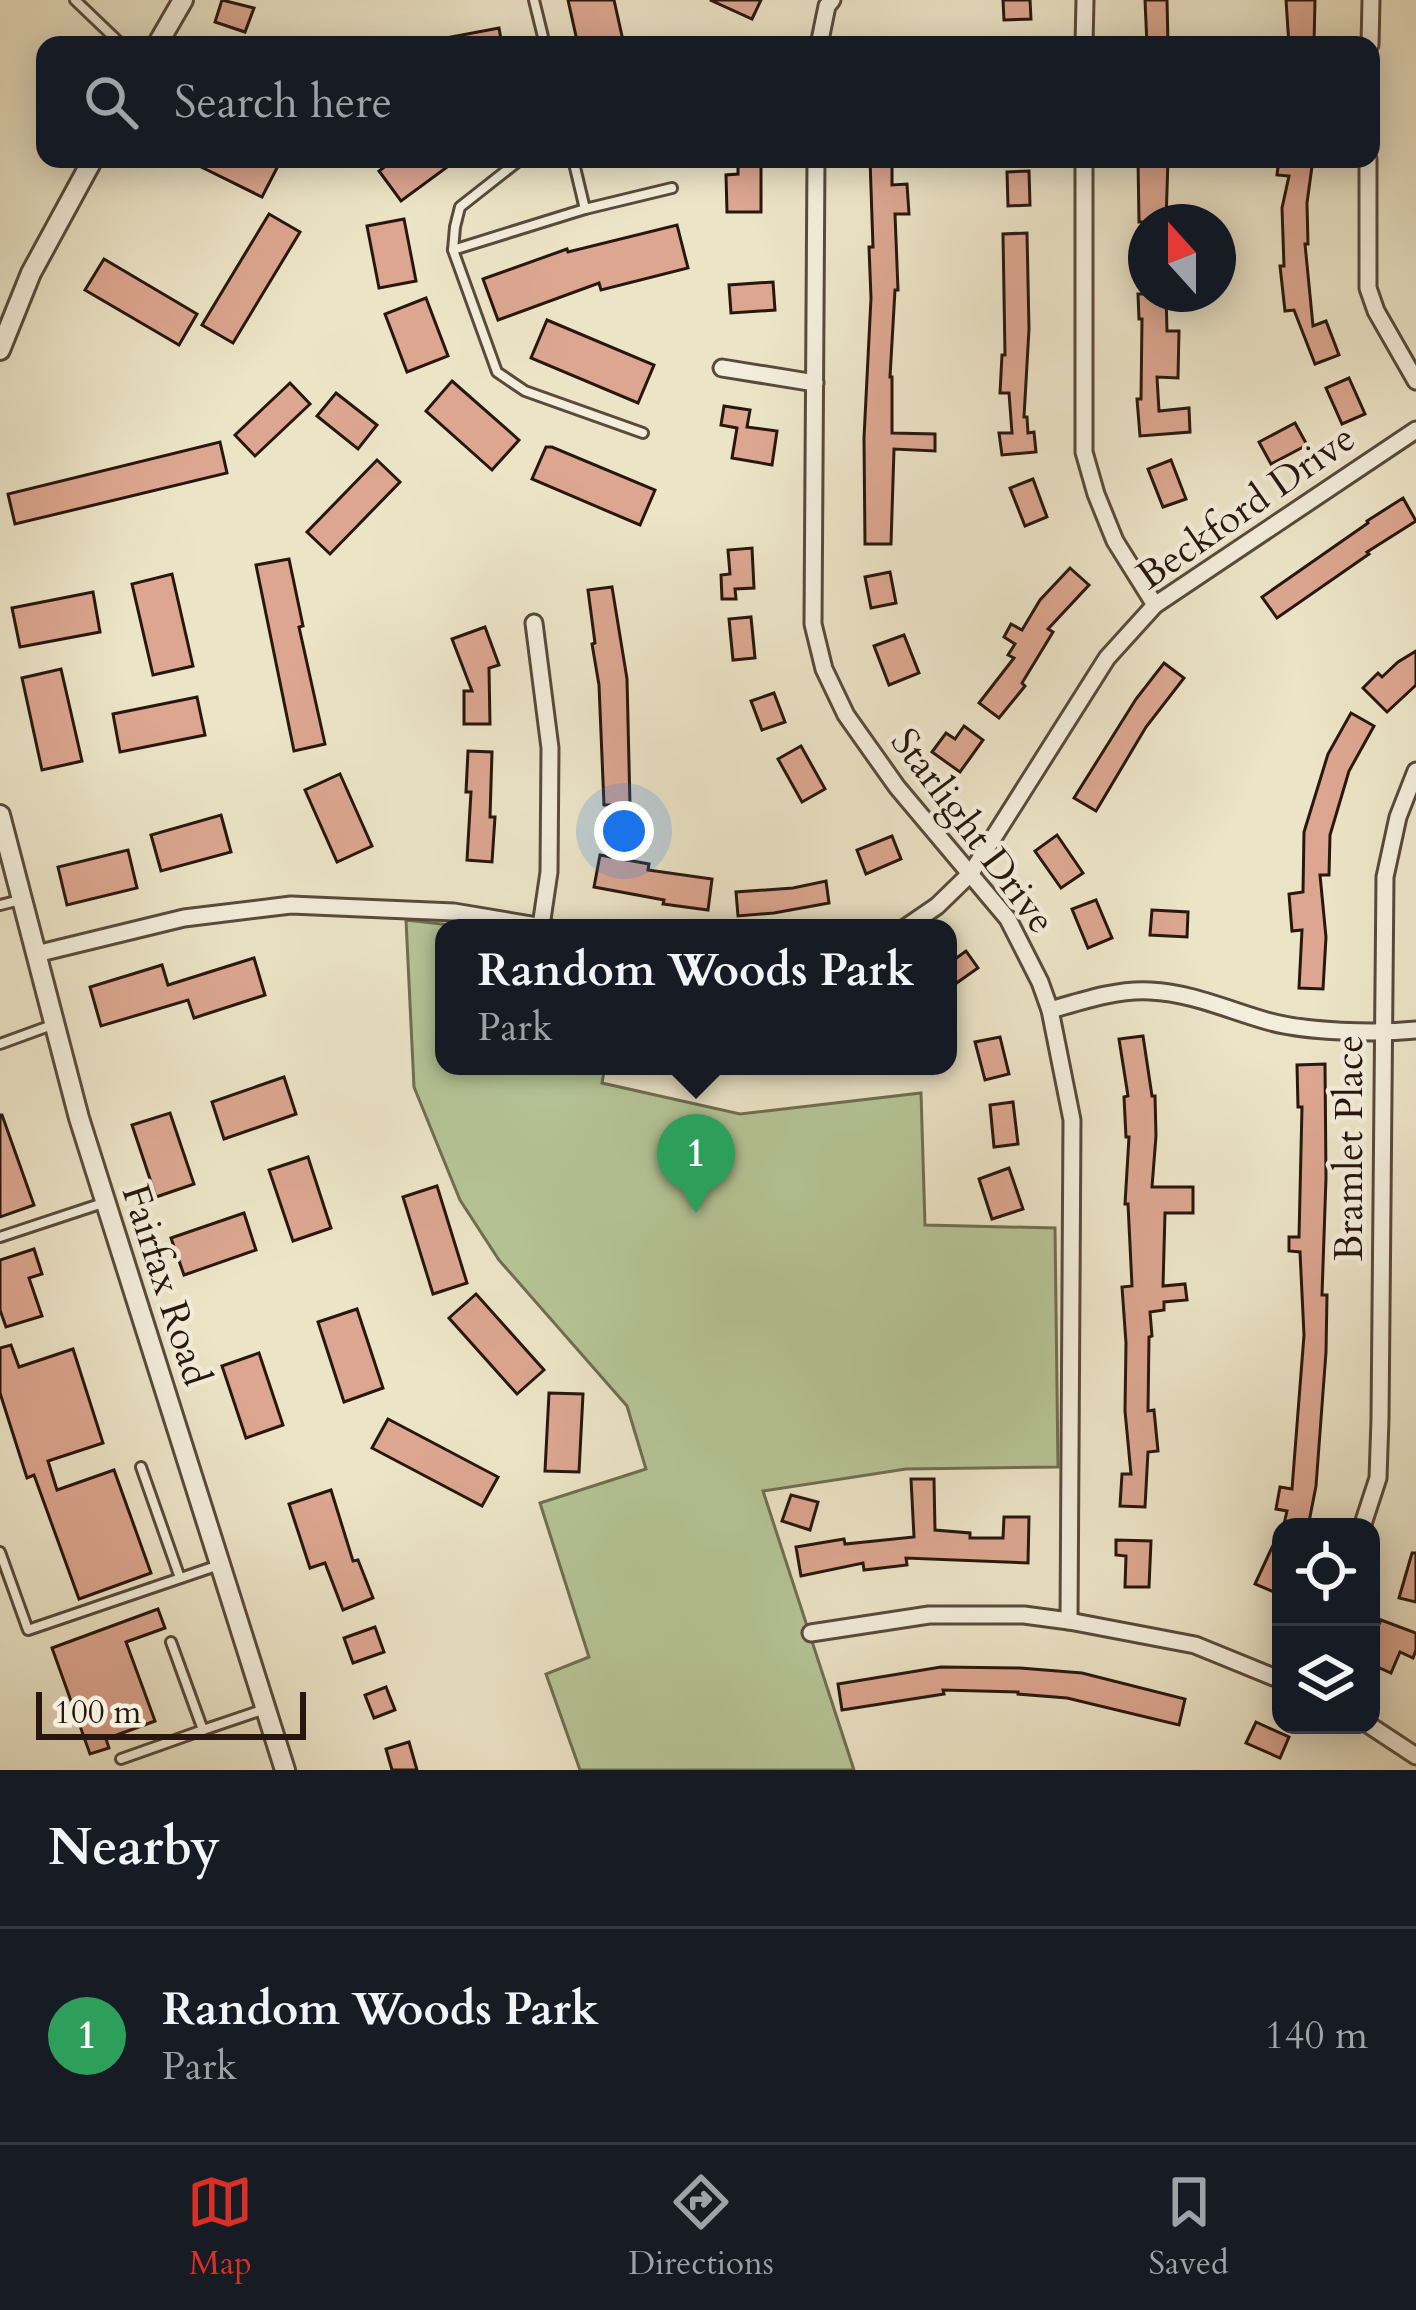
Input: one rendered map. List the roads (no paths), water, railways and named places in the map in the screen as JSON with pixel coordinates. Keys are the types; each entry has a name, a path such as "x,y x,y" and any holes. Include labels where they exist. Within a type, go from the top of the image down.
{"street":[{"path":"162,36 183,0"},
{"path":"821,36 832,0"},
{"path":"1084,0 1084,36"},
{"path":"1370,36 1372,0"},
{"path":"0,350 6,317 87,168"},
{"name":"Starlight Drive","path":"816,168 813,623 824,669 869,749 1008,919 1050,1010 1072,1120 1069,1621"},
{"path":"1084,168 1084,452 1114,541 1155,605"},
{"path":"1368,168 1368,288 1416,381"},
{"path":"722,368 815,383"},
{"name":"Beckford Drive","path":"918,919 971,873 1107,658 1155,605 1416,430"},
{"path":"534,623 550,748 546,919"},
{"name":"Bramlet Place","path":"1365,1518 1379,1458 1385,878 1398,818 1416,771"},
{"name":"Fairfax Road","path":"0,815 53,1025 105,1202 286,1770"},
{"path":"36,954 184,918 292,905 454,912 496,919"},
{"path":"1050,1010 1148,990 1229,1006 1270,1022 1383,1033 1416,1030"},
{"path":"811,1633 929,1615 1006,1615 1069,1621 1195,1646 1272,1676"},
{"path":"1380,1732 1416,1756"}],"lane":[{"path":"75,0 113,36"},
{"path":"534,0 543,36"},
{"path":"510,168 460,207 452,250 496,372 525,391 643,433"},
{"path":"575,168 585,209"},
{"path":"452,250 672,188"},
{"path":"0,905 22,900"},
{"path":"0,1044 53,1025"},
{"path":"0,1237 105,1202"},
{"path":"141,1467 180,1578"},
{"path":"0,1552 28,1630 221,1565"},
{"path":"171,1642 203,1730"},
{"path":"121,1759 266,1708"}],"place":[{"name":"Random Woods Park","path":"696,1213"}]}
